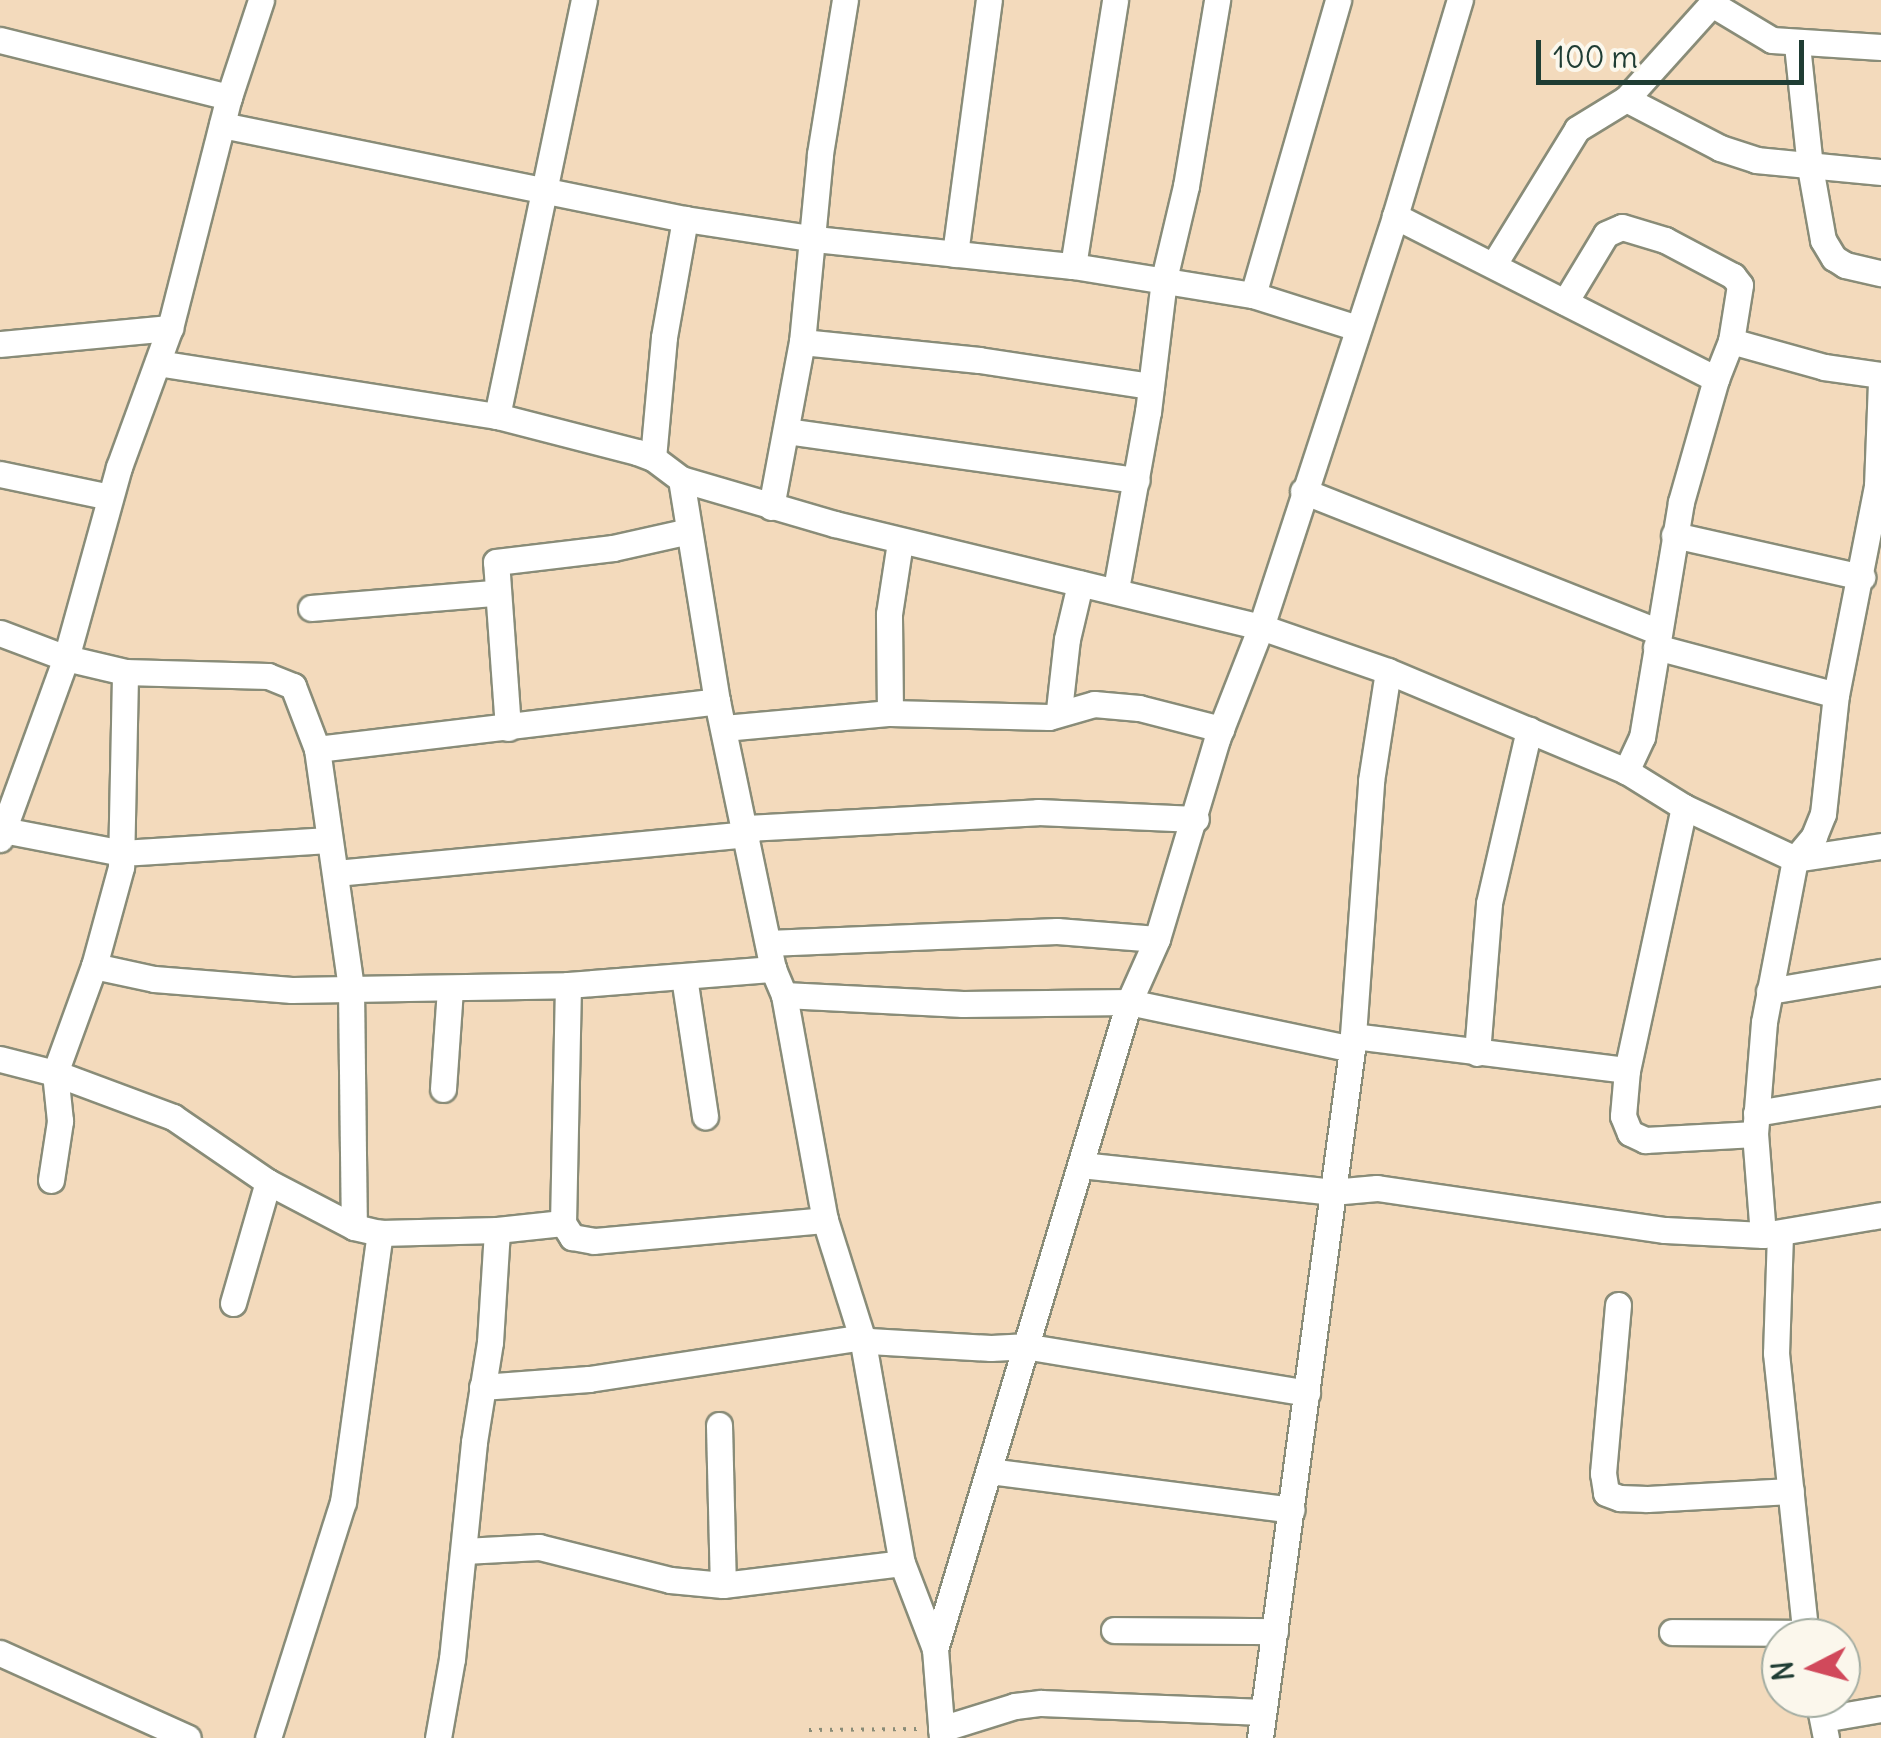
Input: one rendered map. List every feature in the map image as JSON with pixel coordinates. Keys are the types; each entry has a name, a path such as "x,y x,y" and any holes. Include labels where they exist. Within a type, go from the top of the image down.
{"street":[{"path":"261,0 229,96 170,328 110,497 66,658 2,834 122,854 329,840"},
{"path":"498,416 584,0"},
{"path":"771,507 802,342 827,101 845,0"},
{"path":"954,254 990,0"},
{"path":"1073,266 1114,0"},
{"path":"1116,589 1137,480 1164,279 1186,186 1217,0"},
{"path":"1253,295 1338,0"},
{"path":"935,1650 1129,1002 1157,940 1222,729 1260,627 1395,216 1460,0"},
{"path":"1494,264 1577,128 1626,98 1714,2 1772,40 1797,45 1881,47"},
{"path":"0,40 229,96"},
{"path":"1797,45 1810,167 1827,248 1845,265 1881,272"},
{"path":"1626,98 1729,151 1810,167 1881,172"},
{"path":"222,125 685,219 814,239 1164,279 1253,295 1356,328"},
{"path":"1395,216 1716,379"},
{"path":"652,458 664,337 685,219"},
{"path":"1565,302 1606,234 1632,227 1737,280 1741,292 1731,341 1716,379 1674,535 1642,737 1626,771"},
{"path":"0,344 170,328"},
{"path":"1731,341 1881,378 1877,486 1862,576 1836,694 1822,814 1814,836 1795,859 1769,991 1756,1124 1771,1235 1776,1353 1804,1618"},
{"path":"802,342 979,360 1151,386"},
{"path":"158,363 498,416 652,458 681,480 771,507 900,542 1116,589 1260,627 1388,671 1626,771 1684,807 1795,859 1881,846"},
{"path":"787,431 1137,480"},
{"path":"0,474 110,497"},
{"path":"681,480 717,701 748,831 773,968 784,996 825,1220 862,1337 902,1563 935,1650 941,1734 1015,1706 1041,1703 1264,1712"},
{"path":"1304,492 1656,639 1836,694"},
{"path":"508,728 495,593 498,560 612,548 690,531"},
{"path":"1674,535 1862,576"},
{"path":"890,713 889,614 900,542"},
{"path":"1060,710 1067,639 1080,584"},
{"path":"310,608 495,593"},
{"path":"0,633 66,658 125,672 283,679 293,686 317,749 351,989 354,1227"},
{"path":"1260,1738 1353,1042 1371,781 1388,671"},
{"path":"51,1180 60,1121 55,1073 94,966 122,854 125,672"},
{"path":"317,749 717,701"},
{"path":"724,728 890,713 1049,717 1060,710 1094,704 1139,708 1222,729"},
{"path":"1477,1053 1489,903 1529,730"},
{"path":"1684,807 1627,1070 1623,1116 1636,1137 1756,1124 1881,1092"},
{"path":"336,872 748,831 1038,812 1196,819"},
{"path":"768,943 1058,931 1157,940"},
{"path":"94,966 196,983 292,990 568,985 773,968"},
{"path":"1769,991 1881,972"},
{"path":"684,977 705,1116"},
{"path":"568,985 563,1223 581,1242 825,1220"},
{"path":"443,1090 450,990"},
{"path":"784,996 963,1004 1129,1002 1353,1042 1627,1070"},
{"path":"0,1059 55,1073 173,1117 268,1182 354,1227 380,1233 497,1230 563,1223"},
{"path":"1082,1165 1332,1192 1377,1188 1648,1228 1771,1235 1881,1216"},
{"path":"232,1303 268,1182"},
{"path":"438,1738 490,1342 497,1230"},
{"path":"268,1738 343,1502 380,1233"},
{"path":"1618,1305 1602,1474 1606,1493 1620,1498 1647,1498 1791,1490"},
{"path":"482,1387 589,1379 862,1337 889,1343 1024,1346 1307,1393"},
{"path":"719,1426 724,1585"},
{"path":"990,1471 1292,1510"},
{"path":"464,1551 539,1547 670,1580 724,1585 902,1563"},
{"path":"1114,1630 1275,1632"},
{"path":"1672,1632 1761,1635"},
{"path":"0,1654 188,1738"}],"path":[{"path":"809,1730 941,1734"}]}
